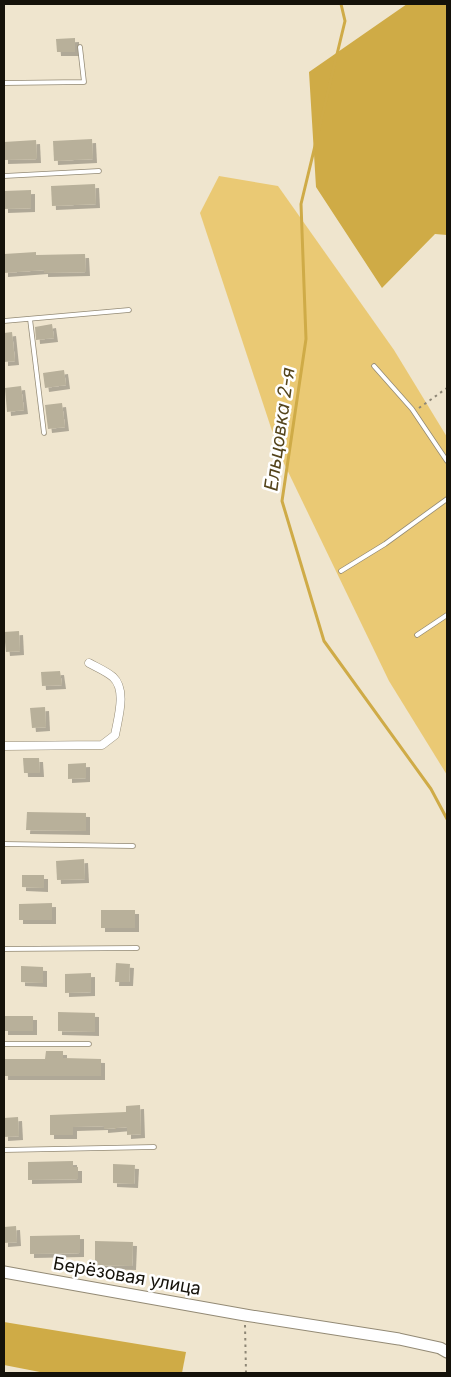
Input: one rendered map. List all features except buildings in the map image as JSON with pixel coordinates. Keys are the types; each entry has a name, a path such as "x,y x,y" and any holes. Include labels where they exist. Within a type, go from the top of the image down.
{"main road":[{"name":"Берёзовая улица","path":"4,1272 245,1315 399,1339 440,1348 447,1352"}],"street":[{"path":"4,746 102,745 116,734 121,704 118,683 112,676 89,663"}],"lane":[{"path":"4,83 84,82 80,47"},
{"path":"4,176 99,172"},
{"path":"4,321 129,310"},
{"path":"30,319 44,433"},
{"path":"374,366 415,412 447,461"},
{"path":"341,571 385,544 447,499"},
{"path":"417,635 447,614"},
{"path":"4,844 133,846"},
{"path":"4,949 137,948"},
{"path":"4,1044 88,1044"},
{"path":"4,1150 154,1147"}],"path":[{"path":"415,412 447,388"},
{"path":"245,1315 246,1373"}],"shaded area":[{"path":"407,4 447,4 447,235 435,234 382,288 316,187 309,72"},
{"path":"219,176 278,186 394,350 447,437 447,775 389,681 280,455 200,213"},
{"path":"4,1322 186,1352 182,1373 45,1373 4,1365"}],"waterway":[{"name":"Ельцовка 2-я","path":"341,4 345,21 301,204 306,339 282,501 324,641 431,789 447,819"}]}
